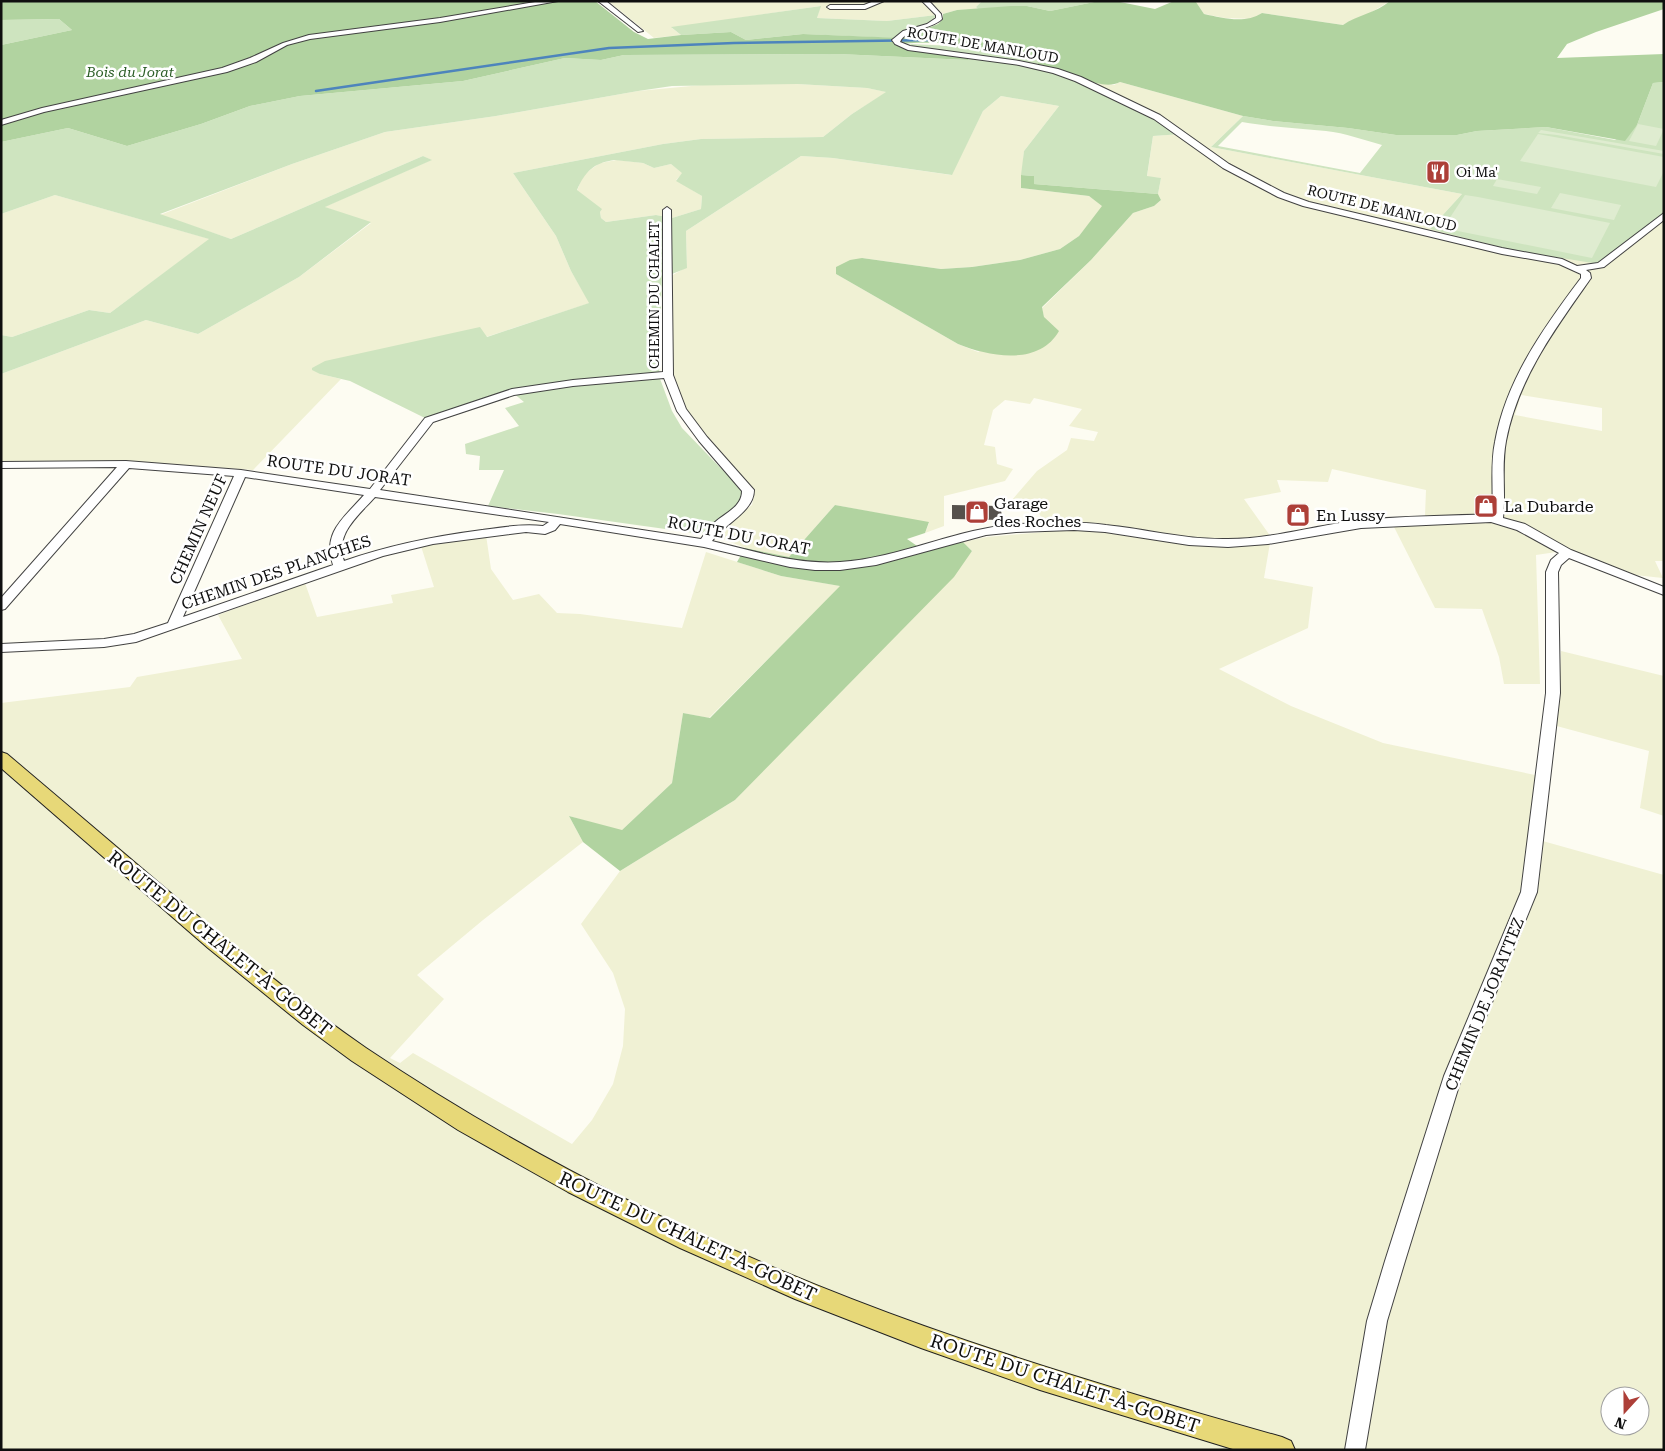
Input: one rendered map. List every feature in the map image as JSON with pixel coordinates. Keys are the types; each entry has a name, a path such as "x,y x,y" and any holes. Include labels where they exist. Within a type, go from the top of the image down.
{"main road":[{"name":"ROUTE DU CHALET-À-GOBET","path":"1,758 267,987 316,1024 408,1087 550,1171 701,1246 792,1286 913,1334 1062,1386 1282,1450"}],"street":[{"path":"1,122 42,110 224,70 253,60 285,44 309,37 449,19 555,1"},
{"path":"601,1 640,32"},
{"path":"830,7 865,7 881,1"},
{"name":"ROUTE DE MANLOUD","path":"925,1 939,15 938,21 909,32 898,42 917,50 1028,65 1055,71 1078,80 1157,117 1226,166 1274,191 1306,204 1502,251 1562,262 1579,268"},
{"name":"CHEMIN DU CHALET","path":"667,210 668,375 681,409 703,439 748,490 749,496 746,503 718,526 704,544"},
{"path":"1579,268 1601,265 1664,216"},
{"path":"1497,519 1499,505 1497,470 1509,407 1520,379 1548,328 1586,278 1586,272 1579,268"},
{"path":"340,566 335,552 336,539 340,530 374,492 424,425 436,416 512,392 538,387 668,375"},
{"path":"1,606 126,464"},
{"name":"ROUTE DU JORAT","path":"2,466 126,464 241,473 558,520 704,544 790,563 833,566 876,561 985,532 1016,528 1074,526 1105,528 1189,541 1228,543 1268,540 1361,524 1477,518 1497,519 1535,533 1566,554 1664,591"},
{"name":"CHEMIN NEUF","path":"173,625 241,473"},
{"name":"CHEMIN DES PLANCHES","path":"1,648 104,643 136,638 379,553 420,543 519,529 545,530 558,520"},
{"name":"CHEMIN DE JORATTEZ","path":"1355,1450 1377,1322 1398,1252 1453,1076 1529,892 1552,694 1552,572 1555,563 1566,554"}],"green space":[{"name":"Bois du Jorat","path":"1,1 595,1 634,32 648,39 731,32 746,40 803,34 903,38 938,24 943,19 943,14 957,10 1027,6 1050,11 1099,1 1115,1 1155,9 1174,1 1196,2 1204,14 1226,18 1241,19 1262,13 1343,25 1390,1 1664,1 1664,9 1567,44 1557,58 1664,54 1664,82 1653,83 1637,125 1625,141 1546,127 1477,131 1457,135 1396,135 1243,116 1120,82 1106,85 1055,68 1037,65 1042,56 950,44 913,43 895,45 914,51 970,58 968,60 839,54 624,55 601,60 565,58 463,81 300,96 250,106 201,124 127,146 68,128 1,142 1,45 72,30 59,19 1,20"},
{"path":"608,1 922,1 936,15 887,21 817,18 820,6 672,28 681,35 654,38"},
{"path":"930,1 982,1 976,7 978,9 957,10 943,14"},
{"path":"982,1 1099,1 1050,11 1027,6 978,9 976,7"},
{"path":"1192,1 1390,1 1365,16 1343,25 1262,13 1253,19 1225,18 1204,14 1196,2"},
{"path":"821,6 817,18 887,21 936,15 936,19 899,34 895,38 803,34 746,40 731,32 681,35 671,27"},
{"path":"59,19 72,30 1,45 1,20"},
{"path":"909,44 977,47 1043,56 1036,66 1092,86 1182,134 1153,136 1147,176 1161,178 1158,194 1034,184 1034,176 1021,175 1024,151 1059,106 1001,96 983,111 952,175 833,158 801,156 686,231 687,268 662,278 659,376 672,411 682,428 736,484 742,495 741,502 701,534 488,506 504,470 479,470 480,456 466,454 465,444 519,426 505,408 524,402 512,392 429,420 350,381 320,374 312,370 312,368 325,361 480,327 487,337 589,303 571,271 556,236 513,173 663,144 701,139 823,137 852,114 886,92 867,88 797,84 672,86 496,116 385,132 292,164 160,214 231,239 423,156 432,160 325,207 371,222 299,277 198,334 146,320 1,374 1,335 12,337 89,310 110,313 209,239 55,195 1,214 1,142 68,128 127,146 201,124 250,106 300,96 463,81 565,58 601,60 624,55 839,54 968,60 973,55","holes":["614,160 643,163 654,168 671,164 682,173 676,181 702,196 701,209 672,218 656,215 606,222 601,218 600,212 602,209 577,190 587,173 600,163"]},
{"path":"1078,79 1114,85 1120,82 1243,116 1211,147 1462,194 1430,229 1664,219 1664,561 1655,561 1663,578 1625,574 1570,550 1536,555 1540,684 1504,684 1499,657 1482,609 1435,608 1394,527 1425,516 1426,490 1332,469 1328,482 1277,480 1281,492 1244,499 1271,537 1264,578 1313,587 1308,628 1219,669 1291,706 1383,743 1535,775 1532,838 1664,875 1664,1450 1,1450 1,703 130,687 137,677 242,659 218,615 305,583 317,617 393,603 391,595 434,587 420,543 486,535 491,569 513,600 539,594 557,613 580,614 682,628 706,552 781,576 841,586 709,718 683,713 672,783 621,831 569,816 583,842 483,920 417,975 444,999 390,1058 400,1063 413,1053 572,1144 592,1120 613,1084 623,1046 625,1009 613,973 581,924 620,871 735,800 972,551 963,542 987,537 1045,532 1043,522 1033,499 1012,500 1037,471 1067,450 1071,438 1094,441 1098,432 1069,426 1082,409 1034,398 1030,404 1005,400 993,410 984,445 995,447 997,464 1013,469 1005,481 944,496 944,526 925,533 929,523 835,505 789,557 745,548 721,538 736,517 752,505 754,496 753,489 696,426 684,409 672,378 671,276 687,267 686,231 801,156 833,158 951,175 983,111 1001,96 1059,106 1024,151 1021,188 1089,196 1103,206 1079,236 1060,249 1020,260 972,267 941,269 862,258 836,274 958,344 978,352 1044,317 1042,308 1091,260 1133,213 1154,206 1161,200 1158,194 1161,178 1147,177 1153,136 1181,134","holes":["1521,395 1602,408 1602,431 1515,415"]},
{"path":"1664,82 1664,219 1605,265 1512,250 1430,229 1462,194 1211,147 1243,116 1396,135 1457,135 1477,131 1546,127 1615,140 1637,125 1653,83","holes":["1242,122 1333,132 1382,145 1360,173 1218,146"]},
{"path":"713,84 797,84 867,88 887,92 852,114 823,137 701,139 663,144 513,173 556,236 571,271 590,303 486,337 320,374 341,379 253,470 126,461 1,463 1,374 146,320 198,334 299,277 371,223 324,207 431,160 423,156 231,239 160,215 292,164 385,132 496,116 638,91"},
{"path":"1638,124 1664,129 1656,146 1629,141"},
{"path":"1541,130 1664,151 1664,154 1538,133"},
{"path":"1538,134 1664,157 1664,171 1656,187 1520,161"},
{"path":"617,160 643,163 654,168 671,164 683,173 676,180 702,196 701,209 672,218 656,215 606,222 601,218 601,210 577,191 583,175 600,163"},
{"path":"1021,175 1034,176 1034,184 1158,194 1161,200 1154,206 1133,213 1091,260 1042,307 1044,317 1059,331 1050,342 1039,350 1013,356 971,349 958,344 836,274 836,267 850,260 862,258 941,269 972,267 1020,260 1060,249 1079,236 1102,206 1089,196 1021,188"},
{"path":"1497,179 1541,187 1537,194 1493,186"},
{"path":"1560,193 1621,205 1614,220 1551,208"},
{"path":"55,195 210,239 110,313 89,310 12,337 1,335 1,214"},
{"path":"1465,195 1610,223 1592,258 1443,228"},
{"path":"835,505 929,522 925,533 907,539 923,550 963,542 972,551 954,577 735,800 620,871 583,842 569,816 622,830 672,783 683,713 710,718 840,586 781,576 737,562 745,548 789,557"},
{"path":"1561,651 1664,676 1664,816 1640,808 1649,751 1553,725 1559,698"}],"building":[{"name":"Garage des Roches","path":"952,505 1000,506 1003,520 952,519"}],"waterway":[{"path":"316,91 609,48 734,43 932,40"}],"place":[{"name":"Oi Ma'","path":"1438,172"},
{"name":"La Dubarde","path":"1486,506"},
{"name":"Garage des Roches","path":"977,512"},
{"name":"En Lussy","path":"1298,515"}]}
